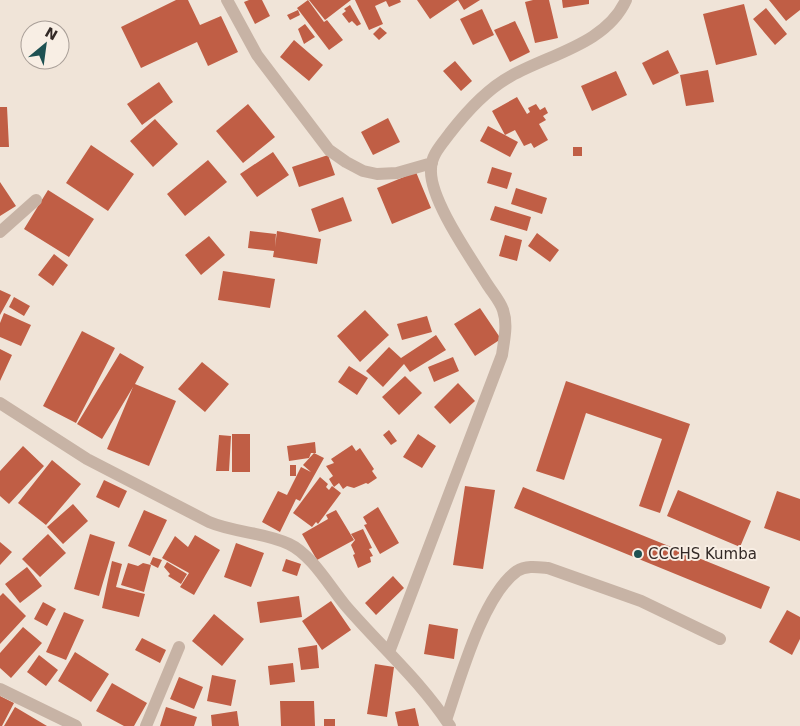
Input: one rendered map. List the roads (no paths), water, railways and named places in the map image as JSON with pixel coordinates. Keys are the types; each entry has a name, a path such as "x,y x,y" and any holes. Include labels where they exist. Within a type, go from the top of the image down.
{"street":[{"path":"227,0 257,55 329,150 363,171 377,174 396,174 432,163"},
{"path":"390,652 502,355 506,330 503,309 469,255 434,192 432,163 435,153 457,124 484,95 510,76 599,33 613,20 626,0"},
{"path":"0,232 36,200"},
{"path":"0,403 87,459 208,522 228,530 272,538 290,544 302,552 346,607 427,692 448,723"},
{"path":"448,723 479,628 502,585 518,570 532,566 548,568 641,601 720,639"},
{"path":"146,726 179,647"},
{"path":"0,690 76,726"}],"place":[{"name":"CCCHS Kumba","path":"638,554"}]}
